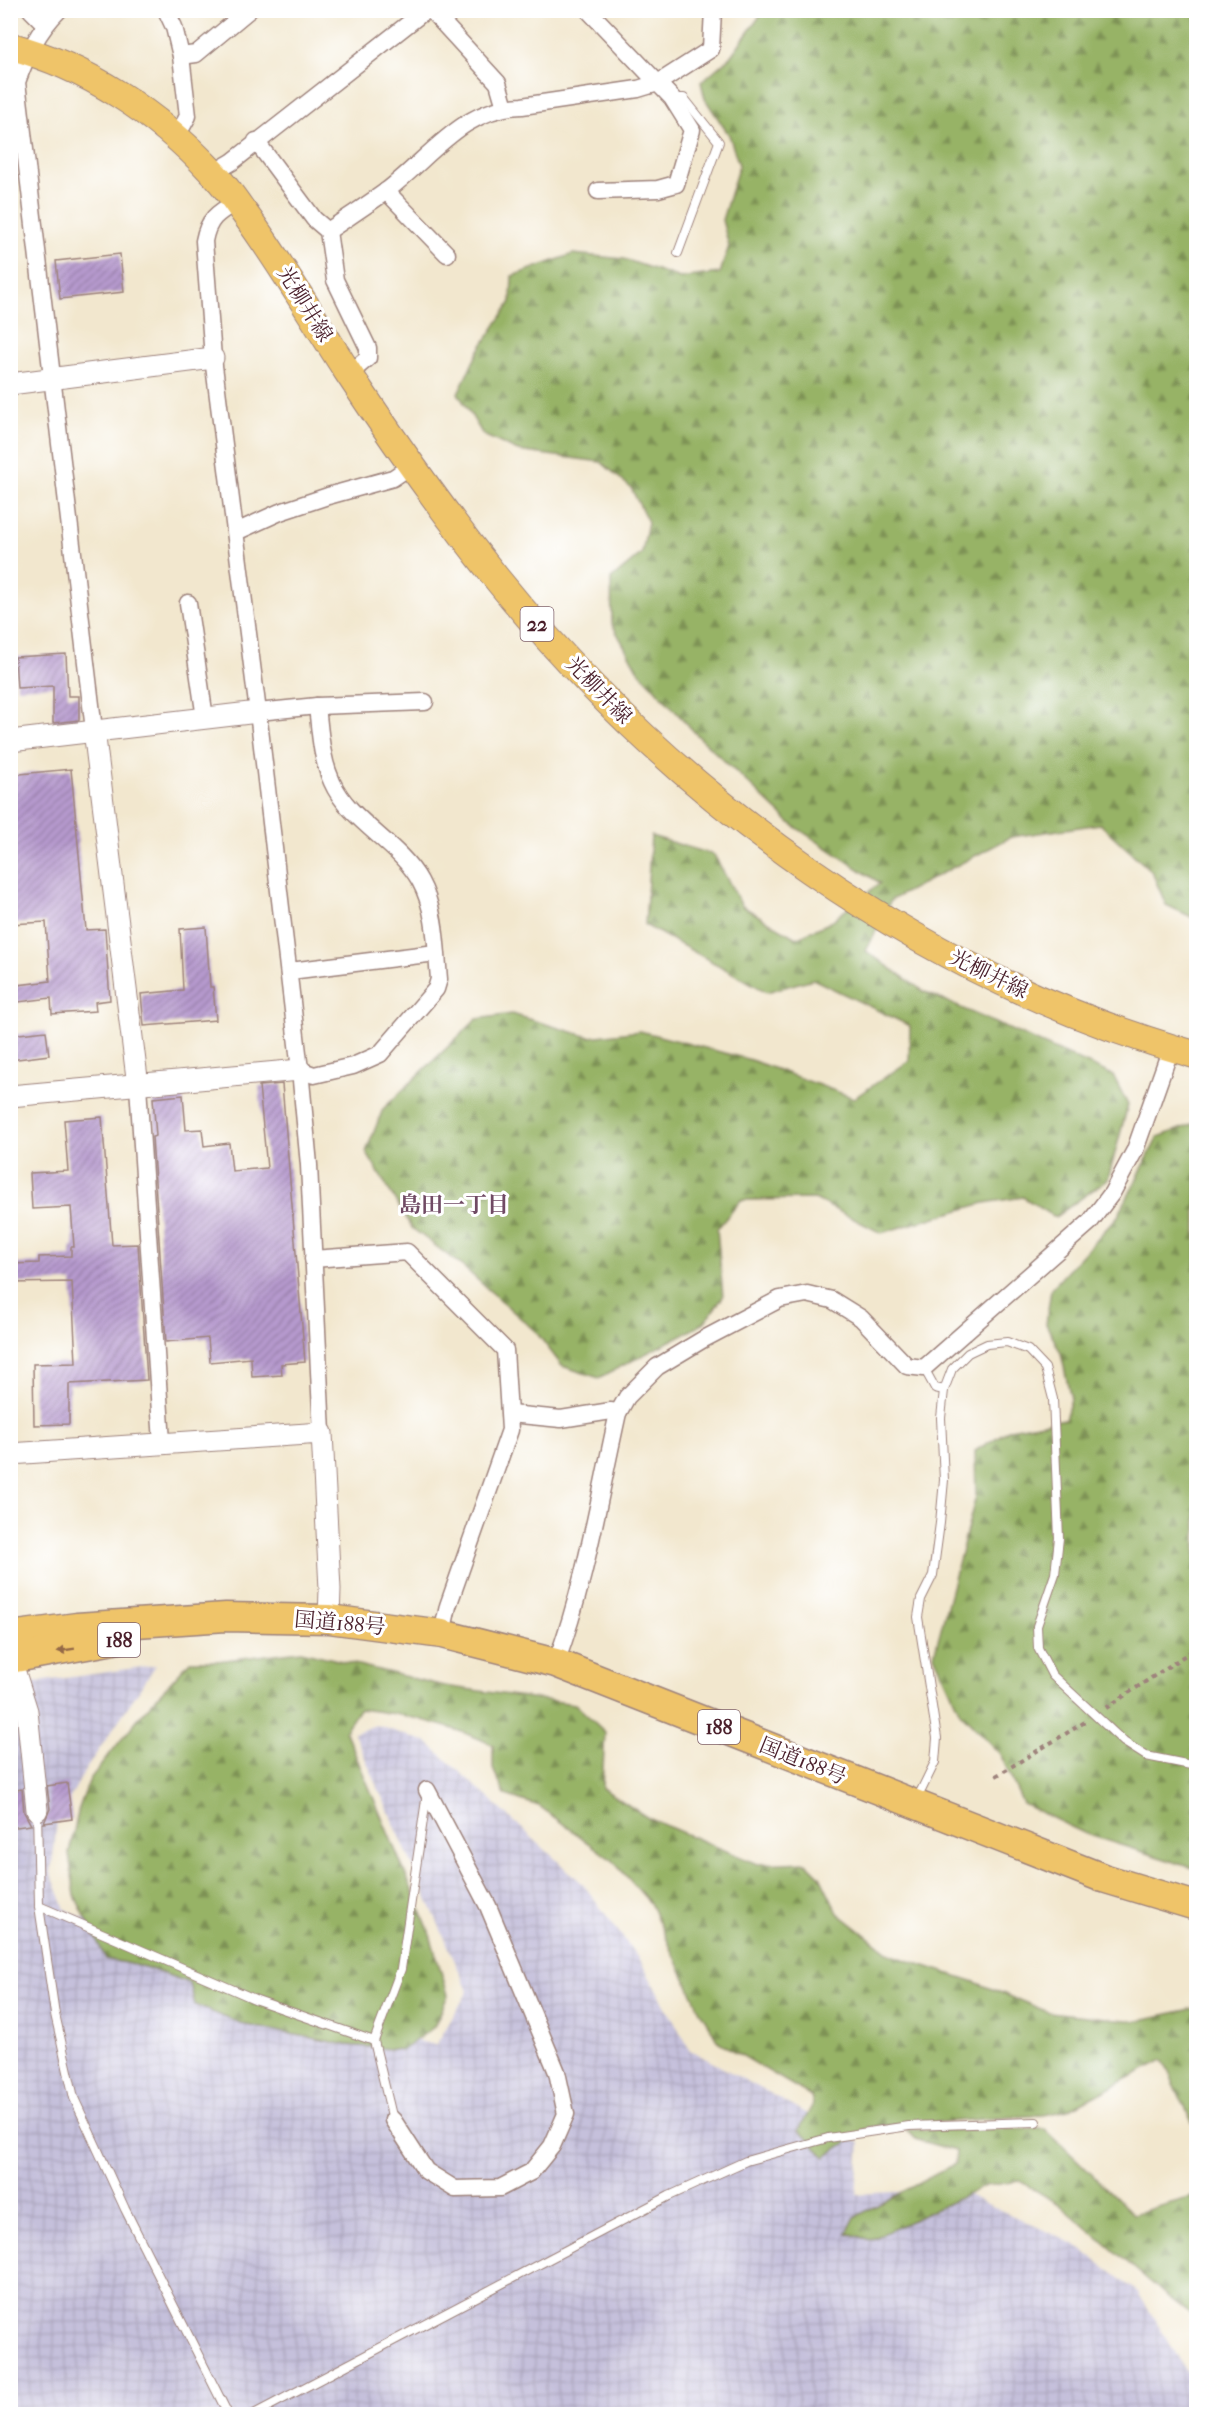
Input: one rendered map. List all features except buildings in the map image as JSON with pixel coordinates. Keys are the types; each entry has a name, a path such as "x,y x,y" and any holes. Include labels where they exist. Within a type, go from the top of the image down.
{"highway":[{"name":"国道188号","path":"10,1636 77,1627 226,1617 329,1619 442,1634 556,1663 1103,1878 1197,1906"},
{"name":"国道188号","path":"11,1658 81,1648 226,1617"}],"main road":[{"name":"光柳井線","path":"19,49 65,66 108,88 150,116 213,173 263,237 349,374 412,465 498,580 595,690 687,775 790,855 915,938 1043,1000 1184,1051"}],"street":[{"path":"31,10 45,24"},
{"path":"59,10 19,49 17,82 138,1086 162,1442"},
{"path":"166,10 174,27 181,56 188,116 176,138"},
{"path":"181,56 196,54 249,10"},
{"path":"213,173 232,162 426,10"},
{"path":"431,10 498,83 505,107"},
{"path":"588,10 672,98 692,130 676,184 658,189 598,191"},
{"path":"328,231 386,191 468,121 505,107 638,89 658,83 711,49 713,10"},
{"path":"256,141 314,219 328,231 335,280 368,348 369,358 349,374"},
{"path":"386,191 447,254"},
{"path":"236,201 207,226 204,241 213,358 290,971 309,1165 330,1589 329,1619"},
{"path":"10,384 213,358"},
{"path":"236,532 280,512 393,478 412,465"},
{"path":"188,603 205,718"},
{"path":"10,741 317,706 425,702"},
{"path":"10,1096 300,1070 314,1075 353,1066 380,1054 436,989 439,979 431,904 419,879 396,850 348,806 332,783 322,754 317,706"},
{"path":"290,971 436,953"},
{"path":"556,1663 590,1546 618,1413 627,1397 657,1367 702,1340 780,1299 807,1294 832,1300 861,1318 907,1366 924,1368 1090,1222 1112,1193 1184,1051"},
{"path":"313,1259 407,1252 505,1350 510,1430 448,1606 442,1634"},
{"path":"510,1414 561,1419 611,1411 618,1413"},
{"path":"10,1454 322,1433"},
{"path":"11,1658 27,1711 38,1810"},
{"path":"393,2120 426,2171 455,2189 500,2188 531,2172 552,2146 566,2114 557,2072 488,1906 427,1790"}],"lane":[{"path":"672,98 684,98 719,142 678,253"},
{"path":"915,1805 935,1762 938,1738 918,1617 921,1599 933,1575 940,1523 944,1479 941,1418 944,1390 952,1369 968,1353 987,1344 1007,1342 1028,1350 1046,1368 1053,1399 1059,1538 1055,1574 1037,1626 1038,1648 1052,1675 1124,1742 1146,1756 1197,1767"},
{"path":"924,1368 935,1388 944,1390"},
{"path":"393,2120 374,2041 401,1969 427,1790"},
{"path":"38,1810 39,1906 55,2014 74,2098 125,2209 228,2415"},
{"path":"39,1906 257,2000 374,2041"},
{"path":"254,2415 659,2202 746,2160 828,2138 897,2128 1036,2122"}],"path":[{"path":"996,1776 1095,1716 1197,1648"}],"shaded area":[{"path":"156,1665 84,1772 57,1822 51,1873 65,1909 262,2006 436,2045 468,1991 354,1733 376,1725 427,1742 583,1884 641,1962 690,2050 860,2143 856,2194 955,2189 1074,2244 1137,2291 1196,2386 1196,2414 11,2414 10,1686"}],"green space":[{"path":"759,11 1196,11 1196,919 1166,905 1152,872 1100,824 1011,837 891,900 866,951 925,992 1113,1075 1128,1105 1108,1179 1055,1217 1023,1197 984,1203 881,1233 815,1199 741,1200 717,1229 723,1297 703,1324 599,1378 562,1366 536,1332 462,1266 412,1228 366,1152 383,1109 477,1019 512,1014 589,1037 640,1031 751,1060 854,1098 909,1061 910,1026 813,979 767,992 645,925 651,836 714,855 742,906 796,938 829,923 880,883 791,824 697,735 637,669 612,624 611,579 642,553 648,522 631,488 601,462 518,451 483,435 458,393 479,350 511,302 512,276 573,254 624,259 680,278 720,273 729,246 722,220 739,165 729,135 705,99 701,82 730,57 760,16"},
{"path":"1196,1123 1196,1869 1086,1834 1023,1804 1000,1754 960,1712 934,1655 976,1496 975,1451 1010,1429 1065,1419 1071,1399 1061,1353 1046,1324 1051,1289 1118,1216 1158,1137"},
{"path":"301,1651 444,1686 575,1704 605,1732 602,1788 648,1818 757,1864 806,1862 820,1876 838,1913 891,1955 975,1982 1048,2012 1136,2021 1196,2008 1196,2131 1163,2060 1068,2110 1043,2115 869,2127 825,2157 799,2130 813,2104 811,2096 719,2042 701,2013 650,1903 613,1861 539,1806 505,1795 493,1769 493,1745 445,1726 377,1711 359,1709 345,1730 428,1928 448,1995 434,2027 402,2050 347,2045 241,2024 195,2005 190,1983 145,1967 106,1959 75,1896 69,1853 79,1808 90,1779 140,1716 190,1661 217,1661"},
{"path":"1045,2129 1133,2214 1196,2196 1196,2318 1059,2204 1020,2181 985,2186 870,2240 847,2233 855,2217 955,2164 956,2151 915,2139 906,2130"}],"district":[{"name":"島田一丁目","path":"454,1205"}]}
